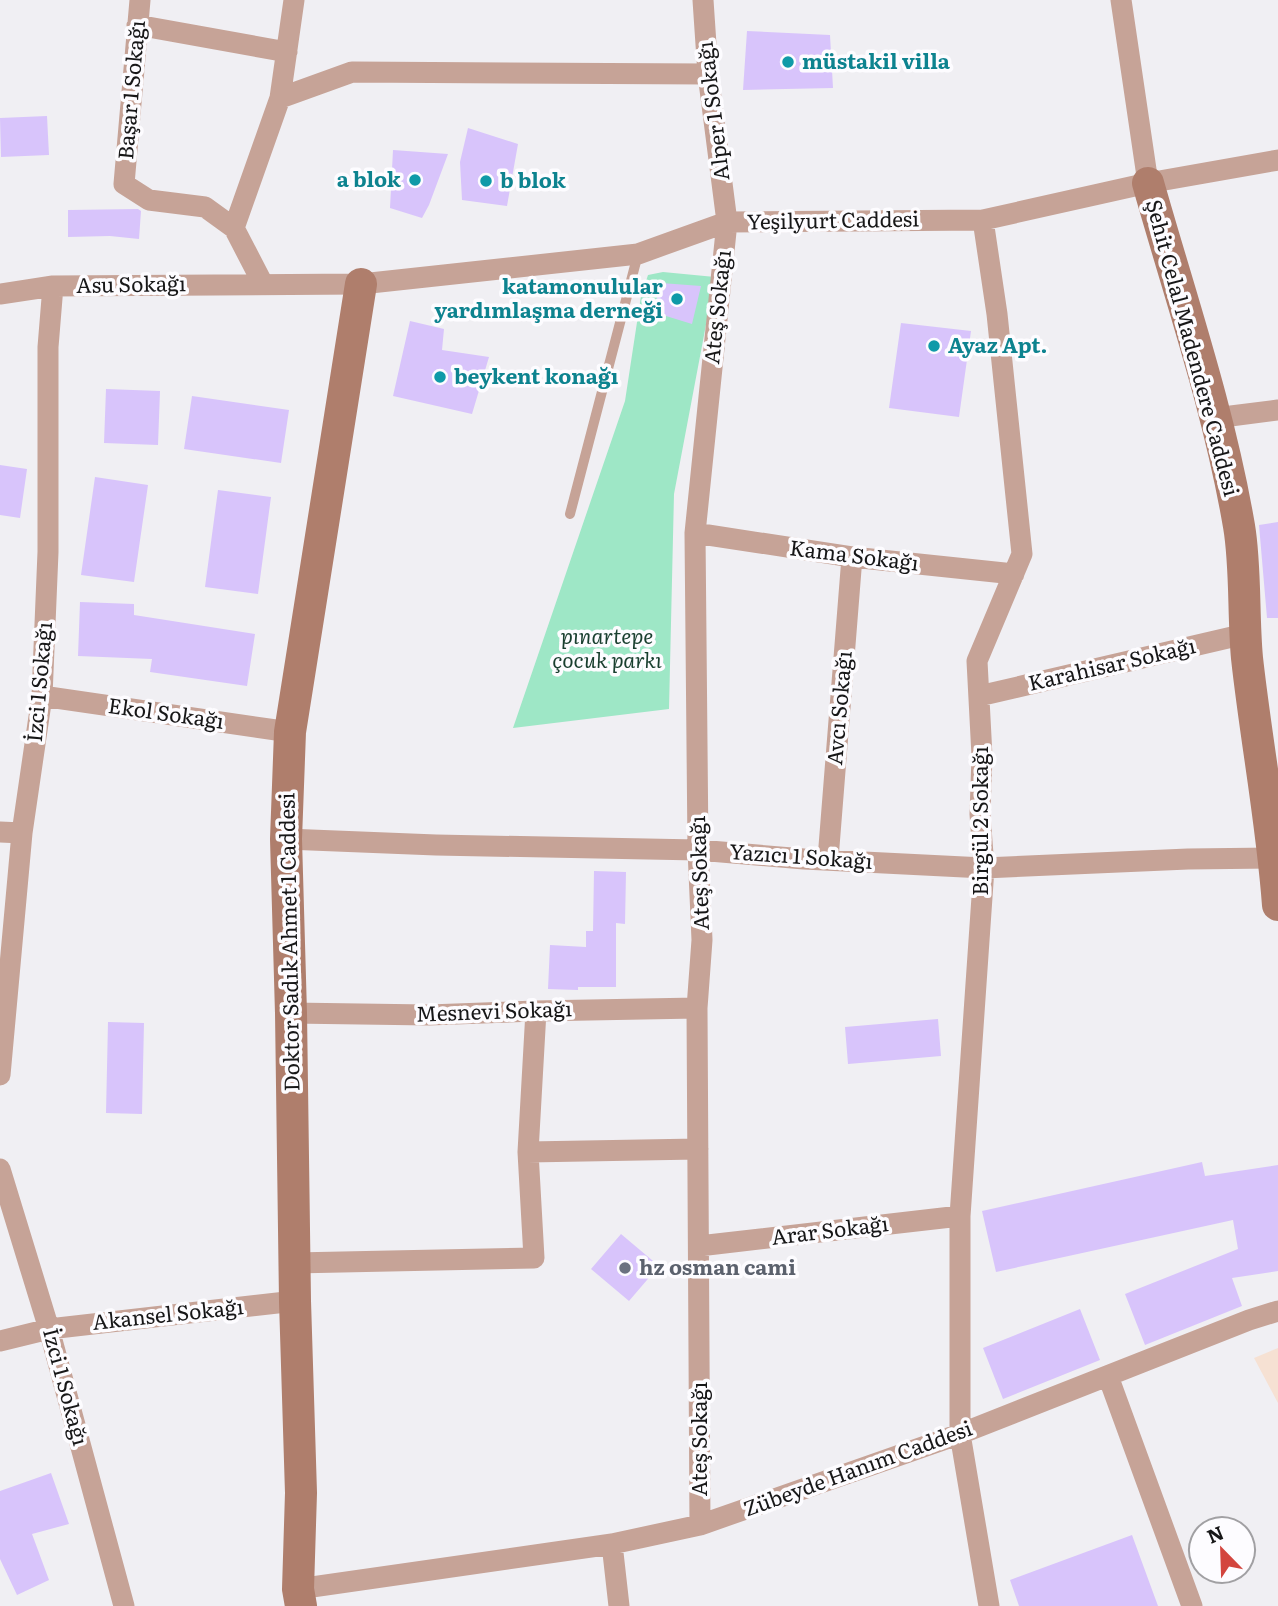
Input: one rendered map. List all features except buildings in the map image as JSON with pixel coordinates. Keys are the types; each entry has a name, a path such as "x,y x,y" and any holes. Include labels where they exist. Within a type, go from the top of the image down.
{"street":[{"name":"Başar 1 Sokağı","path":"140,0 124,184 149,200 205,206 234,228"},
{"path":"263,284 234,228 280,98 295,0"},
{"name":"Alper 1 Sokağı","path":"703,0 708,74 727,222"},
{"name":"Şehit Celal Madendere Caddesi","path":"1121,0 1147,183 1215,418 1239,528 1245,634 1267,730 1278,905"},
{"path":"137,25 287,52"},
{"path":"280,98 352,72 708,74"},
{"name":"Yeşilyurt Caddesi","path":"263,284 360,284 638,254 727,222 983,220 1147,183 1278,160"},
{"name":"Birgül 2 Sokağı","path":"983,220 997,314 1022,554 977,661 982,756 980,814 984,868 960,1216 960,1434 989,1606"},
{"name":"Ateş Sokağı","path":"700,1525 697,1008 702,940 698,850 695,533 727,222"},
{"name":"Asu Sokağı","path":"0,294 53,286 263,284"},
{"name":"Doktor Sadık Ahmet 1 Caddesi","path":"299,1598 301,1493 286,839 290,732 360,284"},
{"name":"İzci 1 Sokağı","path":"0,1075 22,833 42,696 48,552 48,347 53,286"},
{"path":"1215,418 1278,410"},
{"name":"Kama Sokağı","path":"695,533 852,557 1014,574"},
{"name":"Avcı Sokağı","path":"828,859 852,557"},
{"name":"Karahisar Sokağı","path":"979,696 1245,634"},
{"name":"Ekol Sokağı","path":"42,696 290,732"},
{"path":"0,832 22,833"},
{"name":"Yazıcı 1 Sokağı","path":"286,839 698,850 984,868 1274,858"},
{"name":"Mesnevi Sokağı","path":"291,1013 429,1015 697,1008"},
{"path":"294,1263 534,1258 528,1152 536,1011"},
{"path":"528,1152 698,1149"},
{"name":"İzci 1 Sokağı","path":"0,1169 49,1329 124,1606"},
{"name":"Arar Sokağı","path":"699,1246 960,1216"},
{"name":"Akansel Sokağı","path":"0,1340 49,1329 295,1301"},
{"name":"Zübeyde Hanım Caddesi","path":"299,1598 612,1544 700,1525 960,1434 1278,1311"},
{"path":"1108,1376 1192,1606"},
{"path":"612,1544 619,1606"}],"lane":[{"path":"570,514 638,254"}],"shaded area":[{"path":"1278,1348 1278,1403 1254,1358"}],"green space":[{"name":"pınartepe çocuk parkı","path":"663,272 715,277 674,494 669,709 513,728 625,401 641,296 648,275"}],"place":[{"name":"müstakil villa","path":"788,62"},
{"name":"a blok","path":"415,180"},
{"name":"b blok","path":"486,181"},
{"name":"katamonulular yardımlaşma derneği","path":"677,299"},
{"name":"Ayaz Apt.","path":"934,346"},
{"name":"beykent konağı","path":"440,377"},
{"name":"hz osman cami","path":"625,1268"}]}
